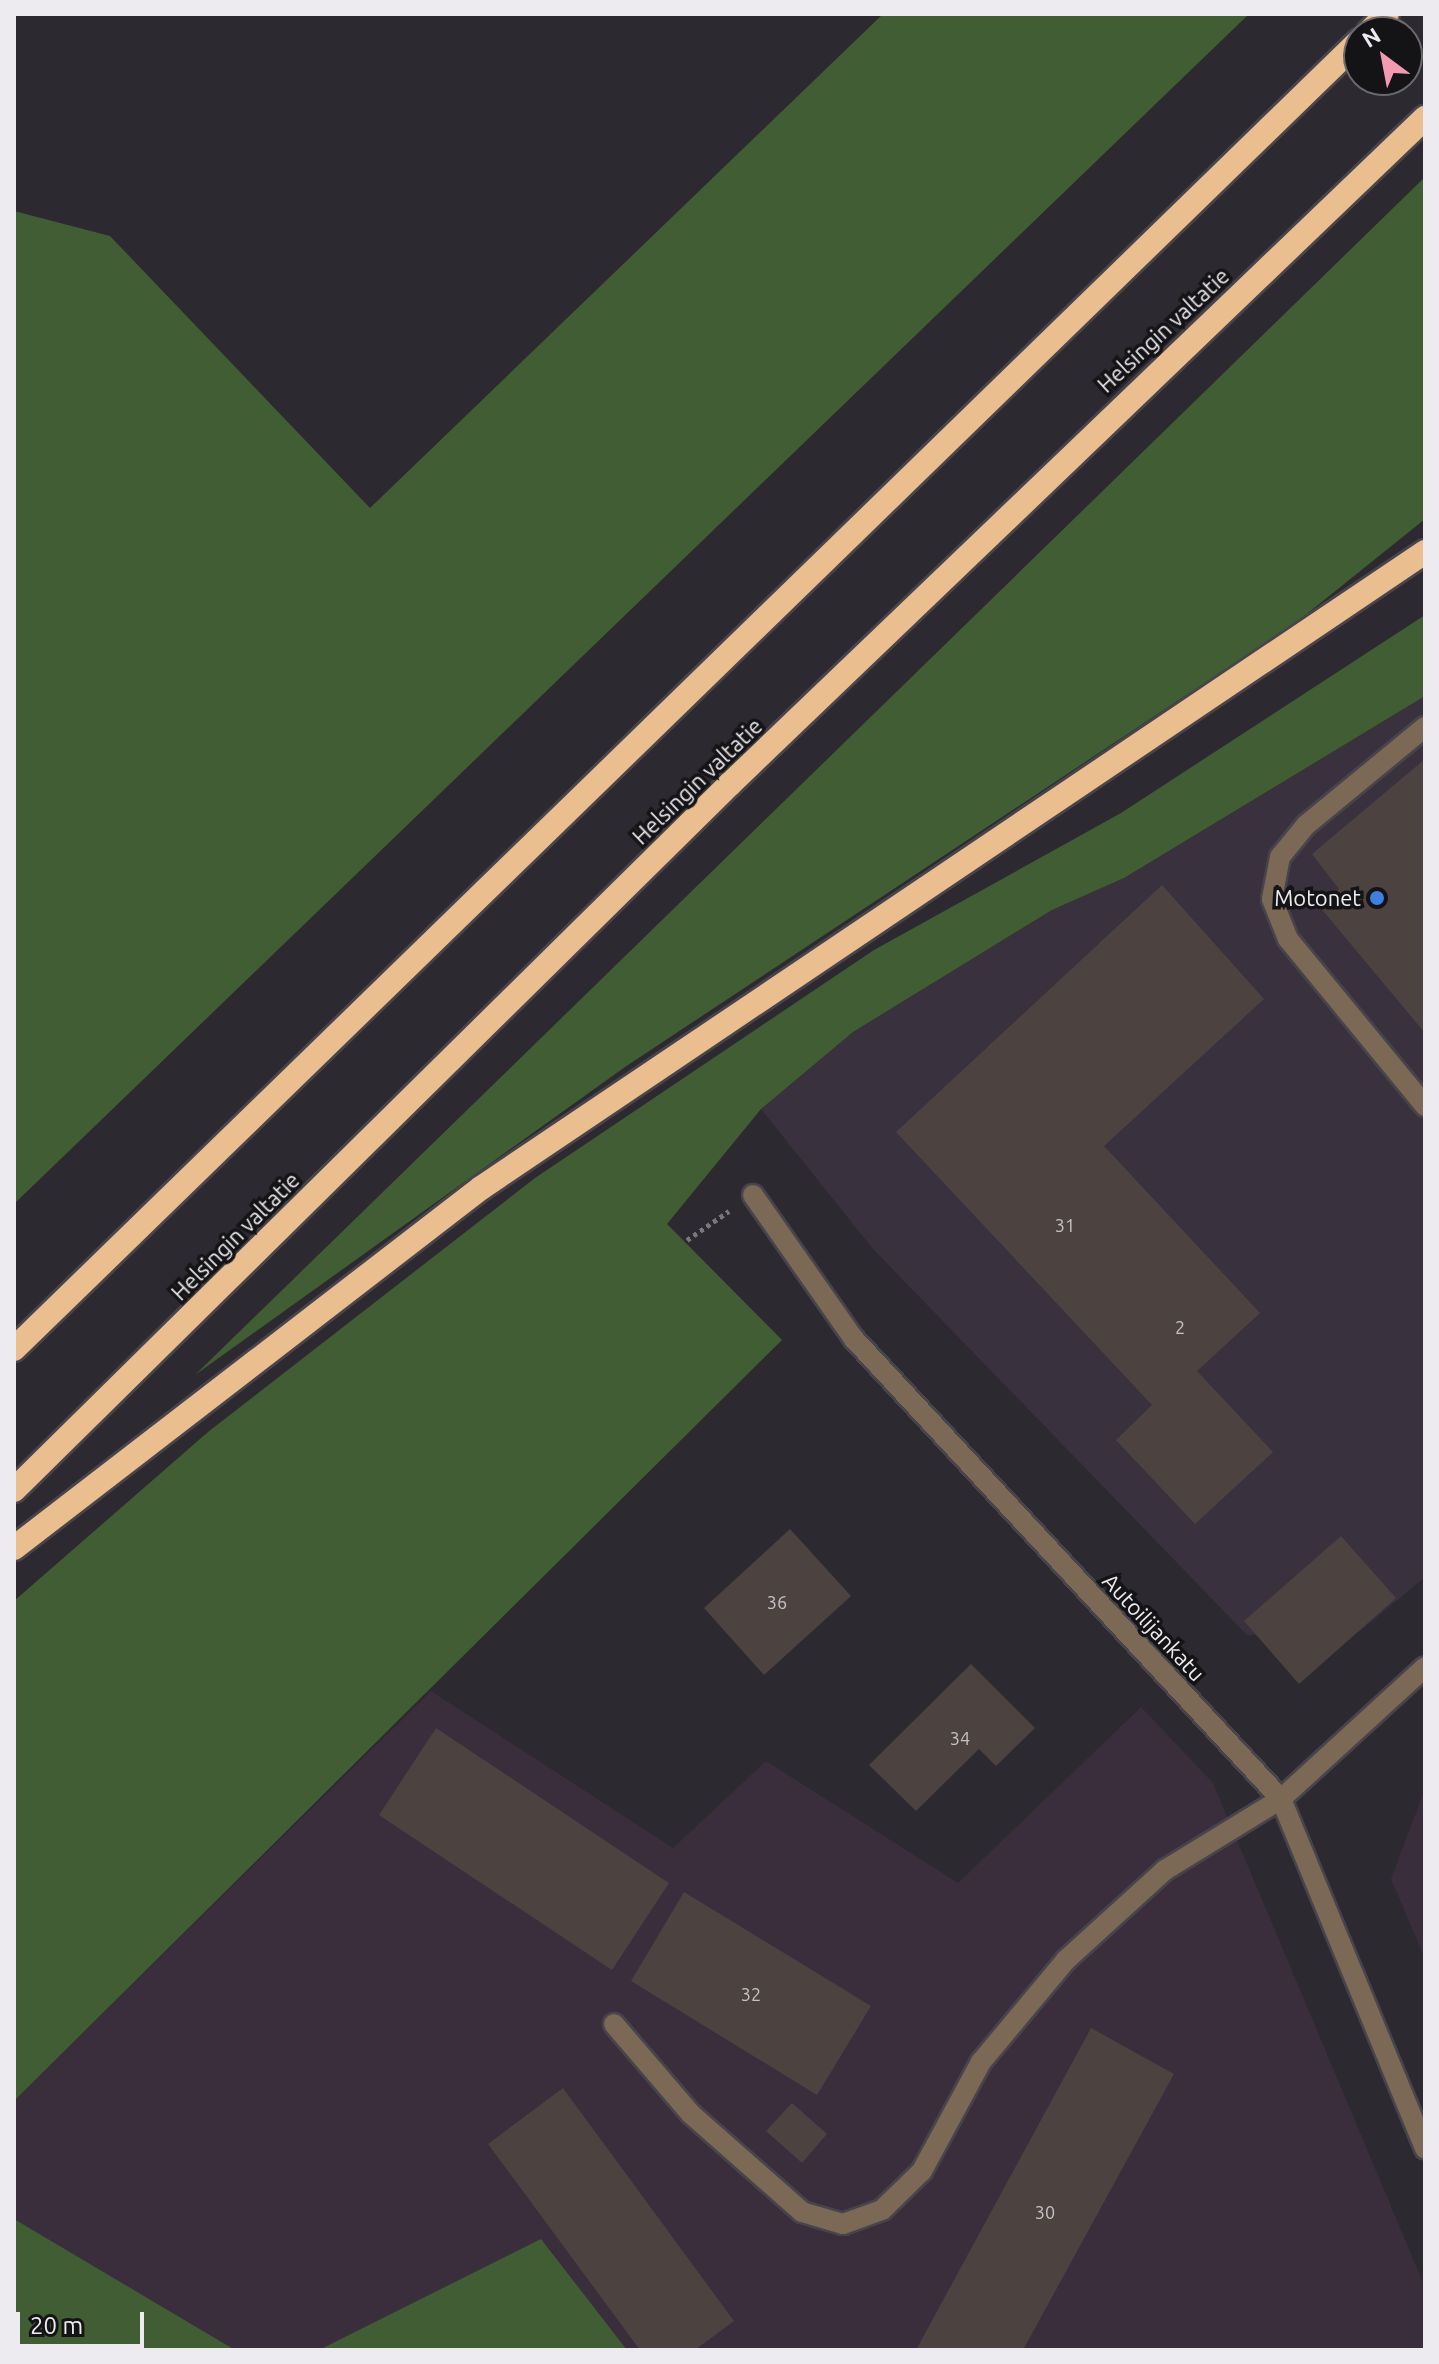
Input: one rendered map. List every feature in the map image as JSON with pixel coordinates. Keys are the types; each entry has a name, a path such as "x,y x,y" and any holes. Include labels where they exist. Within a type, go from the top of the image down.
{"highway":[{"path":"14,1349 1343,57"},
{"name":"Helsingin valtatie","path":"14,1490 741,774 1425,118"},
{"path":"14,1548 481,1188 1425,552"}],"street":[{"path":"1425,727 1306,825 1280,857 1272,899 1288,939 1425,1106"},
{"name":"Autoilijankatu","path":"753,1195 854,1339 1281,1799 1425,2148"},
{"path":"614,2024 691,2114 802,2212 843,2224 882,2210 922,2171 981,2062 1066,1960 1165,1870 1281,1799 1425,1667"}],"path":[{"path":"687,1240 753,1195"}],"shaded area":[{"path":"1425,696 1425,1577 1359,1632 1247,1635 873,1249 761,1109 853,1032 1052,910 1124,878"},
{"path":"431,1691 673,1848 766,1761 958,1883 1141,1707 1213,1783 1425,2287 1425,2350 72,2350 14,2274 14,2101"},
{"path":"1425,1789 1425,1959 1391,1879"}],"green space":[{"path":"883,14 1249,14 14,1204 14,211 110,236 370,508"},
{"path":"1425,177 1425,519 1298,621 625,1067 195,1375"},
{"path":"1425,615 1425,696 1124,878 1052,910 853,1032 761,1109 667,1224 782,1340 14,2101 14,1601 208,1432 535,1178 874,950 1121,813"},
{"path":"14,2219 235,2350 14,2350"},
{"path":"541,2239 627,2350 319,2350"}],"building":[{"name":"Motonet","path":"1425,759 1425,1033 1319,906 1339,889 1312,854"},
{"path":"1162,885 1264,999 1104,1146 1260,1313 1197,1371 1273,1452 1195,1524 1116,1440 1152,1405 896,1132"},
{"path":"790,1529 851,1596 764,1675 704,1608"},
{"path":"1341,1536 1396,1598 1299,1684 1244,1621"},
{"path":"971,1664 1035,1728 996,1766 979,1749 916,1811 869,1765"},
{"path":"436,1728 669,1883 612,1970 379,1815"},
{"path":"684,1892 871,2006 817,2095 631,1981"},
{"path":"1091,2028 1174,2074 1023,2350 916,2350"},
{"path":"563,2088 734,2321 695,2350 640,2350 488,2144"},
{"path":"792,2103 827,2134 802,2163 766,2131"}],"place":[{"name":"Motonet","path":"1377,898"}]}
